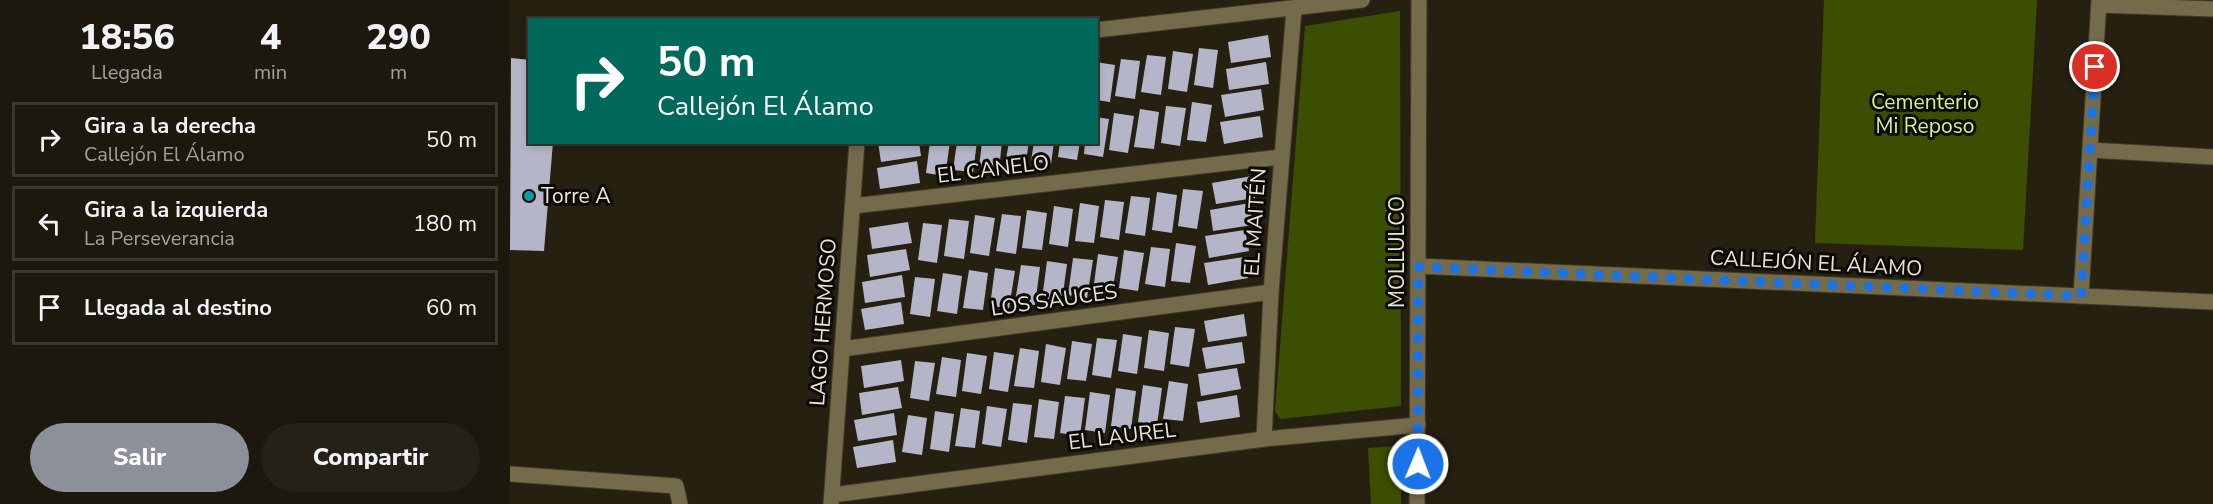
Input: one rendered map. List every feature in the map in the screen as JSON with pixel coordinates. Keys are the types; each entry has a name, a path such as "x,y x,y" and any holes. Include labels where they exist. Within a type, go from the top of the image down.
{"street":[{"path":"1098,30 1362,0"},
{"name":"MOLLULCO","path":"1417,504 1419,0"},
{"path":"2081,296 2099,2 2213,9"},
{"name":"EL MAITÉN","path":"1264,439 1271,292 1294,9"},
{"name":"LAGO HERMOSO","path":"832,499 856,144"},
{"path":"2090,150 2213,157"},
{"name":"EL CANELO","path":"853,206 1281,157"},
{"name":"CALLEJÓN EL ÁLAMO","path":"1418,267 2213,302"},
{"name":"LOS SAUCES","path":"842,349 1271,292"},
{"name":"EL LAUREL","path":"832,499 1264,439 1418,425"},
{"path":"510,474 676,486 680,504"}],"green space":[{"name":"Cementerio Mi Reposo","path":"1824,0 2037,0 2023,250 1815,243"},
{"path":"1400,11 1401,406 1280,419 1275,411 1305,26"},
{"path":"1398,446 1401,451 1401,504 1371,504 1368,448"}],"building":[{"path":"1268,35 1271,57 1231,63 1228,42"},
{"path":"1199,48 1218,50 1213,88 1194,85"},
{"path":"1173,51 1193,54 1187,92 1168,89"},
{"path":"1147,55 1166,57 1161,95 1141,92"},
{"name":"Torre A","path":"511,58 528,60 528,144 553,144 544,251 510,250"},
{"path":"1121,59 1140,61 1135,99 1115,96"},
{"path":"1098,62 1115,65 1110,102 1098,100"},
{"path":"1266,62 1269,84 1229,90 1226,69"},
{"path":"1261,89 1264,110 1225,117 1221,95"},
{"path":"1192,102 1212,105 1206,142 1187,140"},
{"path":"1166,106 1186,108 1180,146 1161,143"},
{"path":"1140,109 1159,112 1154,149 1134,147"},
{"path":"1114,113 1134,116 1128,153 1109,150"},
{"path":"1260,116 1263,137 1224,144 1220,122"},
{"path":"1098,117 1109,119 1103,157 1084,154 1085,144 1098,144"},
{"path":"878,144 919,144 921,156 881,162"},
{"path":"930,144 950,144 945,176 926,173"},
{"path":"957,144 977,144 973,172 953,170"},
{"path":"982,144 1002,144 999,169 979,167"},
{"path":"1009,144 1029,144 1025,167 1005,165"},
{"path":"1034,144 1054,144 1051,164 1031,161"},
{"path":"1060,144 1080,144 1077,160 1058,157"},
{"path":"917,161 920,183 880,189 877,168"},
{"path":"1252,176 1255,198 1216,204 1212,183"},
{"path":"1183,189 1203,191 1197,229 1178,226"},
{"path":"1157,192 1177,195 1172,233 1152,230"},
{"path":"1131,196 1150,198 1145,236 1125,233"},
{"path":"1105,200 1124,202 1119,240 1100,237"},
{"path":"1080,203 1099,206 1094,243 1075,241"},
{"path":"1250,203 1253,225 1213,231 1210,210"},
{"path":"1054,206 1073,209 1068,247 1049,244"},
{"path":"1027,210 1047,213 1042,250 1022,248"},
{"path":"1002,214 1021,216 1016,254 996,251"},
{"path":"975,215 995,218 989,256 970,253"},
{"path":"949,219 969,221 964,259 944,256"},
{"path":"908,222 912,243 872,249 869,228"},
{"path":"923,223 942,225 937,263 918,260"},
{"path":"1245,230 1249,251 1209,258 1205,236"},
{"path":"1176,243 1196,246 1190,283 1171,281"},
{"path":"1151,247 1170,249 1165,287 1145,284"},
{"path":"906,249 910,270 870,277 867,255"},
{"path":"1124,250 1144,253 1138,291 1119,288"},
{"path":"1098,254 1118,257 1112,294 1093,291"},
{"path":"1244,257 1248,278 1208,285 1204,263"},
{"path":"1073,258 1093,260 1087,298 1068,295"},
{"path":"1047,261 1067,264 1062,301 1042,299"},
{"path":"1021,265 1040,267 1035,305 1015,302"},
{"path":"995,268 1015,271 1009,308 990,306"},
{"path":"969,270 988,273 983,310 963,308"},
{"path":"943,273 962,276 957,314 937,311"},
{"path":"902,275 905,297 865,303 862,282"},
{"path":"915,277 935,279 930,317 910,314"},
{"path":"901,302 904,324 865,330 861,309"},
{"path":"1244,314 1247,336 1208,342 1204,321"},
{"path":"1175,327 1195,329 1189,367 1170,364"},
{"path":"1149,330 1169,333 1164,371 1144,368"},
{"path":"1123,334 1142,337 1137,374 1118,371"},
{"path":"1097,338 1117,340 1111,378 1092,375"},
{"path":"1072,341 1092,344 1086,381 1067,379"},
{"path":"1242,342 1245,363 1206,369 1202,348"},
{"path":"1046,344 1066,348 1060,385 1041,382"},
{"path":"1020,348 1039,351 1034,388 1014,386"},
{"path":"994,352 1014,355 1008,392 989,389"},
{"path":"967,353 987,356 981,394 962,391"},
{"path":"942,357 961,360 956,397 936,394"},
{"path":"901,360 904,381 864,388 861,366"},
{"path":"915,361 935,363 929,401 910,398"},
{"path":"1237,368 1241,389 1201,396 1198,374"},
{"path":"1169,381 1188,384 1183,421 1163,419"},
{"path":"1143,385 1162,388 1157,425 1138,422"},
{"path":"898,387 902,408 862,415 859,393"},
{"path":"1116,388 1136,391 1131,429 1111,426"},
{"path":"1090,392 1110,395 1105,433 1085,430"},
{"path":"1237,395 1240,417 1200,423 1197,402"},
{"path":"1065,396 1085,398 1080,436 1060,433"},
{"path":"1039,399 1059,402 1054,439 1034,437"},
{"path":"1013,403 1032,405 1027,443 1008,440"},
{"path":"987,406 1007,409 1001,447 982,444"},
{"path":"961,408 980,411 975,448 955,446"},
{"path":"935,411 954,414 949,452 930,449"},
{"path":"894,413 897,435 858,441 854,420"},
{"path":"908,415 927,418 922,455 902,452"},
{"path":"893,440 896,462 857,468 853,447"}],"place":[{"name":"Torre A","path":"529,196"}],"route":[{"path":"1418,464 1418,267 2081,296 2095,67"}]}
